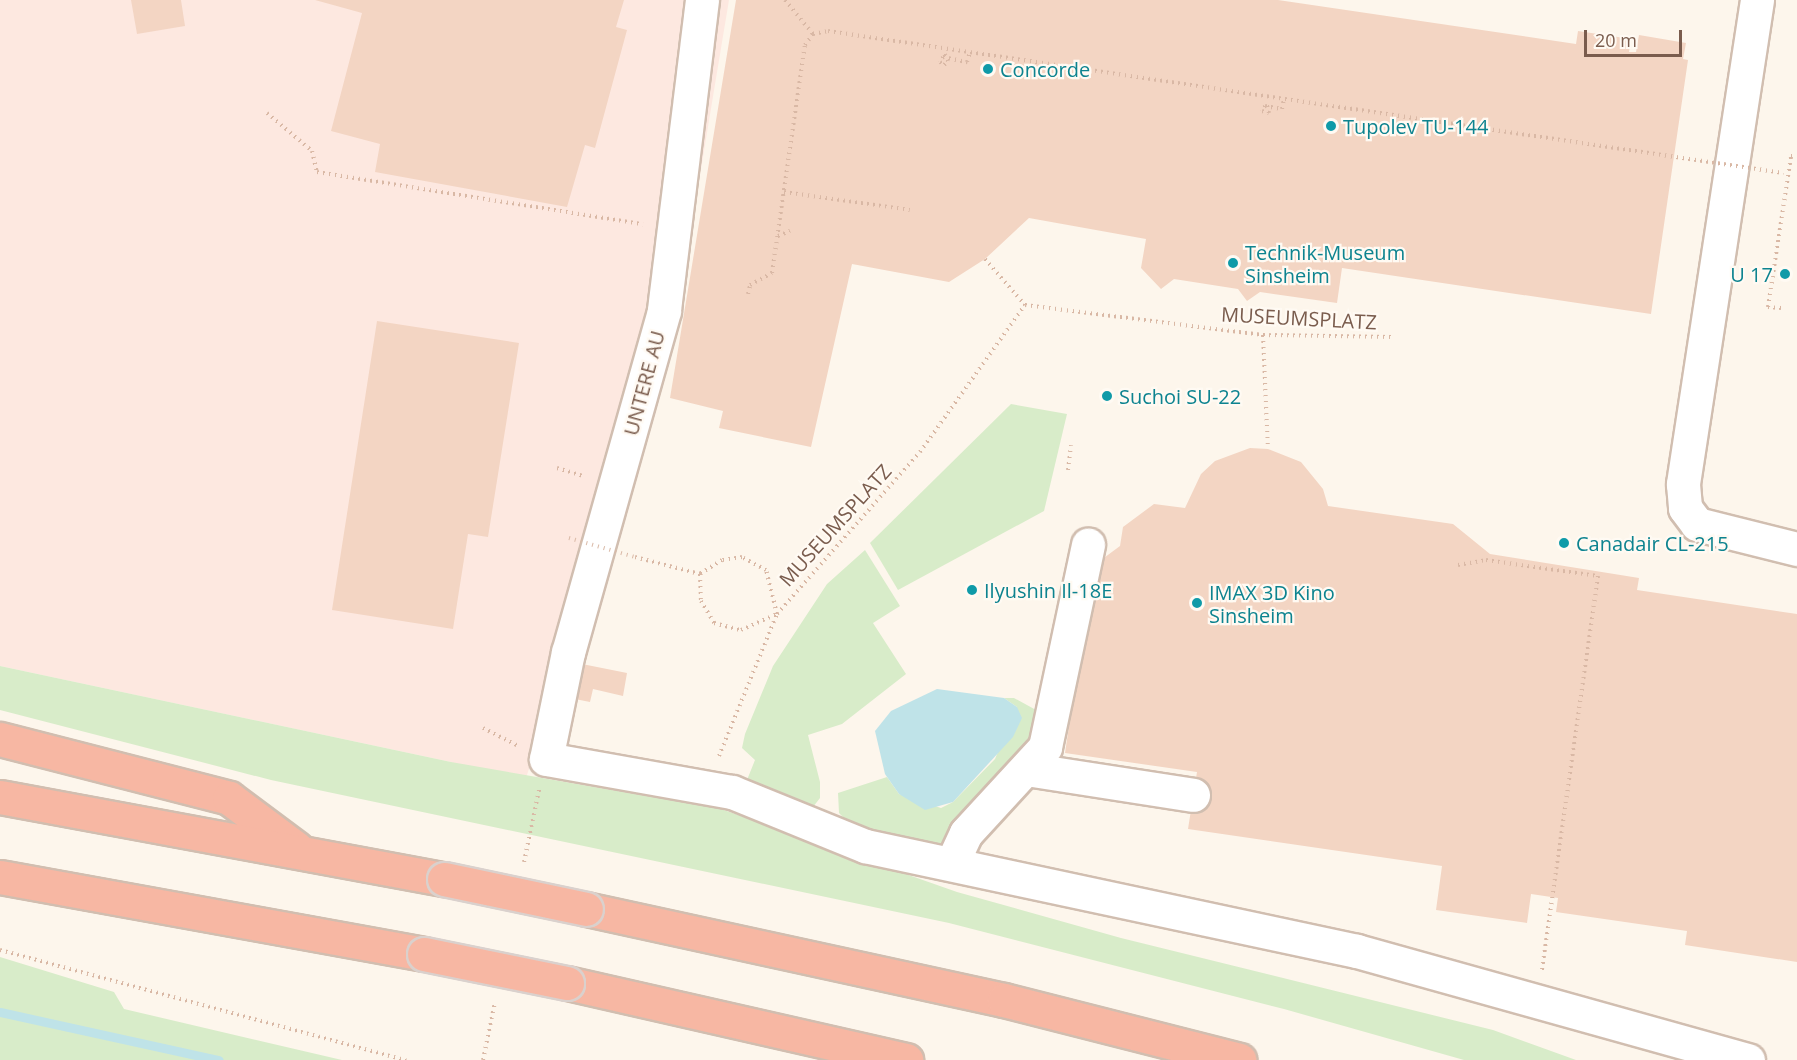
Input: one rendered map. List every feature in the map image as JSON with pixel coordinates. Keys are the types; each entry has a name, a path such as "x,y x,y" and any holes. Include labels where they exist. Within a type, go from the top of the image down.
{"highway":[{"path":"0,739 229,798 303,852"},
{"path":"0,797 303,852 586,909 1004,1000 1239,1060"},
{"path":"0,877 424,954 567,983 906,1060"}],"lane":[{"name":"UNTERE AU","path":"702,0 676,229 664,311 568,652 546,759 706,787"},
{"path":"1758,0 1683,484 1685,508 1697,524 1797,549"},
{"path":"952,863 966,833 1045,747 1088,545"},
{"path":"1026,769 1193,795"},
{"path":"706,787 732,792 865,846 1357,951 1748,1060"}],"path":[{"path":"785,0 813,34"},
{"path":"748,294 750,285 772,273 805,45 813,34 828,31 1789,174"},
{"path":"944,55 967,62 970,52"},
{"path":"1265,104 1282,109 1284,99"},
{"path":"267,113 312,151 317,172 676,229"},
{"path":"1781,308 1768,307 1791,156 1797,156"},
{"path":"784,192 910,210"},
{"path":"778,236 790,231"},
{"path":"985,259 1025,305"},
{"name":"MUSEUMSPLATZ","path":"706,787 777,614 920,452 1025,305 1263,335 1392,337"},
{"path":"1263,335 1268,449"},
{"path":"1068,470 1071,446"},
{"path":"557,468 589,477"},
{"path":"569,538 700,574 722,560 742,557 766,570 777,614 741,630 714,623 701,601 700,574"},
{"path":"1458,565 1486,560 1598,576 1595,615 1544,964"},
{"path":"0,950 406,1060"}],"shaded area":[{"path":"0,0 729,0 669,362 519,798 451,762 0,666"}],"green space":[{"path":"1011,404 1067,414 1044,511 898,590 870,543"},
{"path":"865,550 900,606 873,623 906,674 842,724 808,735 820,782 820,798 813,807 745,785 755,760 742,748 745,734 773,666 827,584"},
{"path":"0,666 451,762 721,809 957,892 1121,938 1493,1030 1576,1060 1464,1060 1284,1009 949,923 271,780 0,710"},
{"path":"1004,698 1014,698 1036,710 1042,720 1027,744 991,780 943,842 934,848 851,825 839,813 838,793 887,777 899,794 941,808 953,802 995,759 1017,707"},
{"path":"0,957 114,992 124,1009 342,1060 0,1060"}],"water":[{"path":"937,689 1004,698 1017,707 1022,718 1013,737 953,802 925,810 899,794 885,774 875,731 891,711"}],"building":[{"path":"131,0 181,0 185,26 137,34"},
{"path":"315,0 624,0 616,27 627,30 595,148 585,145 567,207 375,172 380,144 331,131 362,13"},
{"path":"736,0 1278,0 1576,44 1578,31 1631,39 1629,52 1636,52 1639,35 1686,43 1683,59 1688,60 1651,314 1342,268 1337,303 1260,292 1247,301 1238,289 1174,279 1161,289 1141,268 1146,239 1029,218 985,259 949,282 852,264 811,447 719,428 723,411 670,398"},
{"path":"377,321 519,343 488,537 468,534 453,629 332,610"},
{"path":"1250,448 1268,449 1301,462 1323,489 1328,506 1453,524 1490,554 1639,578 1637,590 1797,614 1797,962 1685,945 1687,931 1556,912 1558,898 1531,894 1527,923 1436,910 1442,866 1188,829 1197,772 1065,753 1093,566 1120,546 1123,527 1154,504 1185,508 1201,474 1215,461"},
{"path":"582,664 627,673 623,696 593,689 590,702 575,699"}],"waterway":[{"path":"0,1012 219,1060"}],"place":[{"name":"Concorde","path":"988,69"},
{"name":"Tupolev TU-144","path":"1331,126"},
{"name":"Technik-Museum Sinsheim","path":"1233,263"},
{"name":"U 17","path":"1785,274"},
{"name":"Suchoi SU-22","path":"1107,396"},
{"name":"Canadair CL-215","path":"1564,543"},
{"name":"Ilyushin Il-18E","path":"972,590"},
{"name":"IMAX 3D Kino Sinsheim","path":"1197,603"}]}
